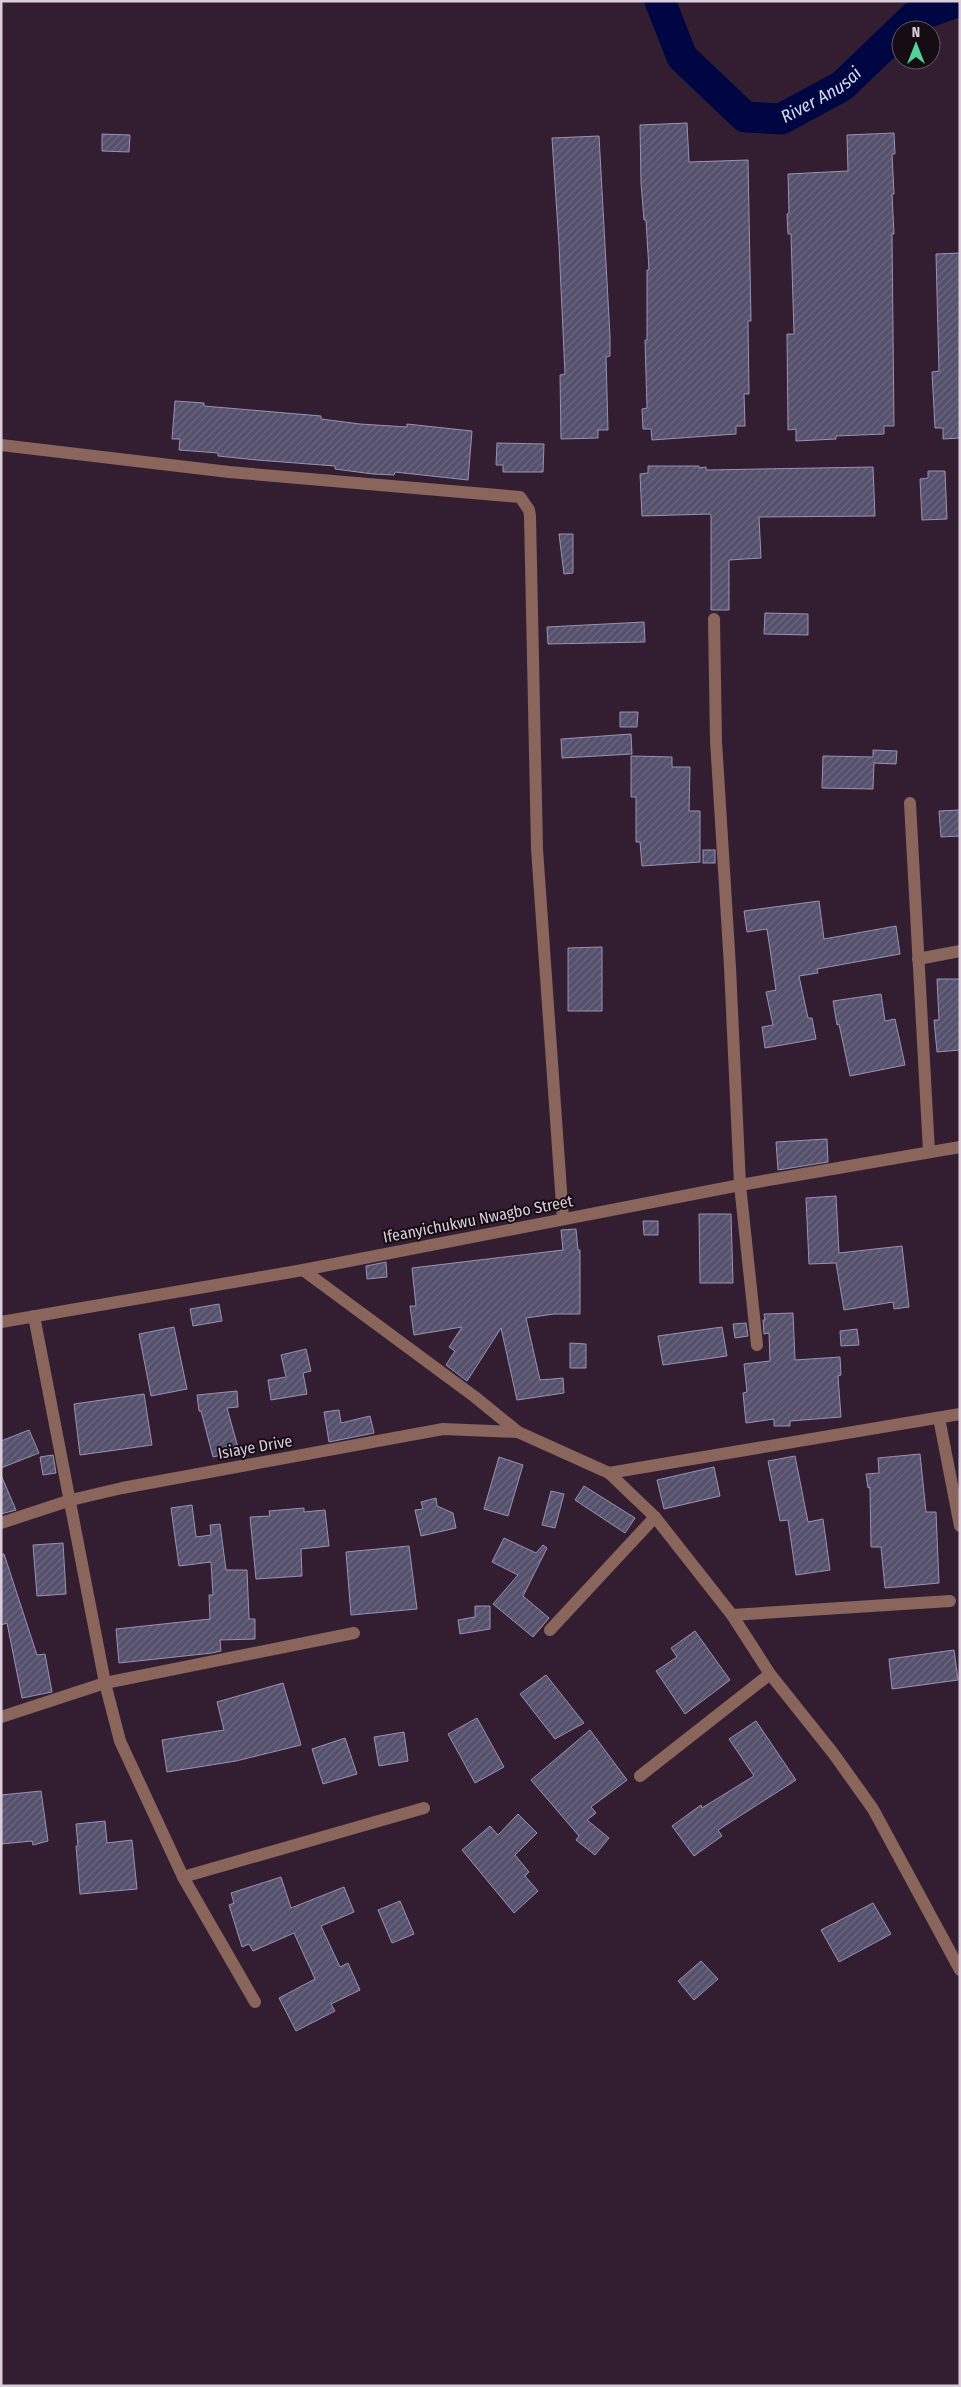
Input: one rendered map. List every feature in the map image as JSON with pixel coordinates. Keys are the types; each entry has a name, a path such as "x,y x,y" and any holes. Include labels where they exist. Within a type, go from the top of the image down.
{"street":[{"path":"1,445 229,472 520,497 526,503 530,516 537,850 563,1219"},
{"path":"714,620 716,741 730,967 740,1184 757,1345"},
{"path":"910,803 929,1152"},
{"path":"918,960 960,951"},
{"name":"Ifeanyichukwu Nwagbo Street","path":"1,1322 303,1270 740,1184 960,1147"},
{"path":"303,1270 475,1397 518,1432 609,1473 655,1517 732,1615 770,1674 833,1753 873,1809 960,1970"},
{"path":"34,1316 105,1683 120,1741 183,1877 255,2002"},
{"path":"609,1473 960,1414"},
{"path":"938,1418 960,1526"},
{"name":"Isiaye Drive","path":"1,1523 71,1500 122,1488 443,1429 518,1432"},
{"path":"550,1630 655,1517"},
{"path":"732,1615 950,1601"},
{"path":"1,1718 105,1683 354,1634"},
{"path":"640,1776 770,1674"},
{"path":"183,1877 424,1808"}],"building":[{"path":"687,123 689,162 748,160 751,321 748,321 749,394 744,394 745,426 736,426 736,434 652,440 651,429 643,429 642,409 647,408 645,340 647,340 647,270 649,270 646,220 644,220 641,183 640,125"},
{"path":"894,133 895,154 892,154 894,194 892,194 894,234 892,234 894,426 884,426 884,434 836,436 836,439 796,441 796,429 788,430 787,334 794,334 791,234 788,234 787,214 789,213 788,174 848,171 847,135"},
{"path":"102,134 130,135 129,152 102,151"},
{"path":"599,136 610,336 610,356 606,357 608,430 598,430 598,438 561,439 560,375 565,374 552,138"},
{"path":"960,253 960,438 943,439 943,428 935,428 932,372 939,371 936,254"},
{"path":"175,401 204,403 204,406 321,416 321,419 360,424 407,427 407,424 472,431 468,480 395,472 394,475 373,474 335,469 335,466 218,456 218,453 179,450 180,439 172,439"},
{"path":"497,443 544,444 543,472 503,472 503,465 496,465"},
{"path":"648,466 699,466 699,468 706,467 706,470 873,467 875,516 759,517 761,558 729,560 729,610 711,610 711,516 710,514 642,516 640,474 648,473"},
{"path":"928,471 945,471 947,519 922,520 920,479 928,478"},
{"path":"559,534 573,534 573,573 564,574"},
{"path":"765,613 808,614 808,635 764,634"},
{"path":"644,622 645,642 548,644 547,627"},
{"path":"620,712 638,712 637,727 620,727"},
{"path":"631,734 632,754 562,758 561,739"},
{"path":"873,750 897,751 896,764 874,763 873,789 822,788 823,756 873,757"},
{"path":"631,756 672,757 672,767 690,767 689,811 700,811 700,862 642,866 640,842 636,842 636,797 631,797"},
{"path":"960,810 960,836 941,837 939,811"},
{"path":"703,850 715,850 715,863 703,863"},
{"path":"819,901 824,939 896,926 900,954 817,969 818,973 799,976 808,1018 812,1018 816,1039 765,1048 762,1027 773,1025 766,992 776,990 767,929 747,932 744,911"},
{"path":"602,947 602,1011 568,1011 568,948"},
{"path":"937,979 960,979 960,1050 937,1052 934,1020 939,1020"},
{"path":"881,994 885,1021 895,1019 905,1065 850,1076 833,1001"},
{"path":"827,1139 828,1162 778,1170 776,1142"},
{"path":"836,1196 839,1253 902,1246 909,1307 894,1309 893,1302 844,1310 836,1263 809,1264 806,1198"},
{"path":"699,1214 731,1214 733,1283 700,1283"},
{"path":"643,1221 658,1221 658,1235 644,1235"},
{"path":"576,1229 578,1250 580,1250 580,1314 554,1314 526,1318 540,1380 563,1378 564,1393 517,1400 501,1328 467,1381 446,1365 455,1351 449,1347 462,1327 414,1335 410,1306 416,1306 412,1268 563,1250 561,1230"},
{"path":"386,1262 387,1277 367,1279 366,1266"},
{"path":"219,1304 222,1321 193,1326 190,1309"},
{"path":"793,1313 795,1360 840,1357 841,1375 838,1376 841,1417 790,1421 790,1426 774,1426 774,1419 746,1423 743,1393 747,1392 744,1364 770,1361 769,1333 764,1334 764,1314"},
{"path":"746,1323 748,1336 735,1338 733,1324"},
{"path":"174,1327 187,1389 151,1396 139,1334"},
{"path":"722,1327 727,1356 663,1365 658,1336"},
{"path":"857,1329 859,1345 841,1346 840,1331"},
{"path":"570,1343 586,1344 586,1368 570,1368"},
{"path":"306,1349 311,1371 303,1373 307,1394 271,1400 268,1380 286,1377 281,1355"},
{"path":"237,1391 238,1407 227,1408 239,1451 213,1457 201,1411 199,1411 197,1395"},
{"path":"144,1394 152,1445 80,1455 74,1404"},
{"path":"339,1410 341,1423 370,1416 374,1433 329,1442 324,1412"},
{"path":"29,1430 39,1453 1,1468 1,1441"},
{"path":"920,1454 926,1512 936,1512 939,1583 885,1588 881,1547 871,1547 870,1487 868,1488 866,1474 879,1473 878,1458"},
{"path":"53,1455 56,1473 43,1475 40,1457"},
{"path":"795,1456 808,1522 823,1519 830,1570 796,1575 788,1520 780,1521 768,1461"},
{"path":"499,1457 523,1465 508,1516 484,1509"},
{"path":"714,1467 720,1496 664,1509 657,1480"},
{"path":"1,1475 16,1510 1,1514"},
{"path":"584,1486 635,1518 625,1533 575,1500"},
{"path":"551,1491 564,1494 555,1528 542,1525"},
{"path":"436,1498 437,1506 453,1513 456,1528 421,1536 415,1510 423,1509 421,1502"},
{"path":"192,1505 196,1537 211,1535 210,1525 220,1524 226,1570 247,1570 249,1619 255,1619 255,1639 220,1640 221,1651 212,1653 119,1663 116,1629 210,1619 209,1595 213,1595 211,1562 179,1566 171,1508"},
{"path":"304,1508 304,1512 325,1510 329,1546 301,1549 302,1576 256,1579 250,1517 270,1516 269,1511"},
{"path":"504,1538 536,1553 543,1545 547,1548 523,1596 549,1618 533,1637 493,1604 518,1575 492,1562"},
{"path":"63,1543 66,1594 37,1596 33,1545"},
{"path":"409,1546 417,1609 351,1615 346,1552"},
{"path":"1,1554 4,1554 37,1655 45,1654 52,1692 22,1698 7,1623 1,1625"},
{"path":"475,1606 490,1606 490,1629 460,1634 458,1620 475,1617"},
{"path":"695,1631 730,1680 685,1714 656,1671 677,1657 671,1648"},
{"path":"954,1650 958,1680 892,1689 889,1659"},
{"path":"546,1675 584,1723 555,1739 520,1694"},
{"path":"283,1683 301,1745 236,1761 167,1772 162,1740 224,1730 217,1702"},
{"path":"477,1718 504,1767 475,1783 448,1734"},
{"path":"756,1721 796,1780 718,1830 722,1836 694,1856 672,1826 701,1805 702,1808 754,1776 729,1739"},
{"path":"590,1730 627,1780 591,1807 596,1813 587,1820 609,1838 595,1855 576,1840 579,1836 531,1780"},
{"path":"404,1732 408,1761 379,1766 374,1737"},
{"path":"345,1738 357,1774 323,1784 312,1749"},
{"path":"41,1791 48,1841 33,1845 32,1841 1,1844 1,1795"},
{"path":"518,1814 537,1833 515,1855 529,1872 525,1876 538,1891 514,1913 462,1850 490,1826 498,1835"},
{"path":"105,1821 107,1843 132,1840 137,1889 80,1894 76,1824"},
{"path":"281,1877 291,1908 344,1887 354,1912 321,1926 340,1967 348,1963 360,1990 331,2004 335,2011 296,2031 279,1998 315,1979 294,1933 253,1951 249,1944 242,1947 229,1905 234,1903 231,1893"},
{"path":"400,1901 414,1934 392,1943 378,1910"},
{"path":"873,1903 891,1934 839,1962 821,1930"},
{"path":"701,1961 718,1979 694,2000 678,1981"}],"waterway":[{"name":"River Anusai","path":"660,1 682,57 745,117 781,119 842,86 914,17 960,1"}]}
